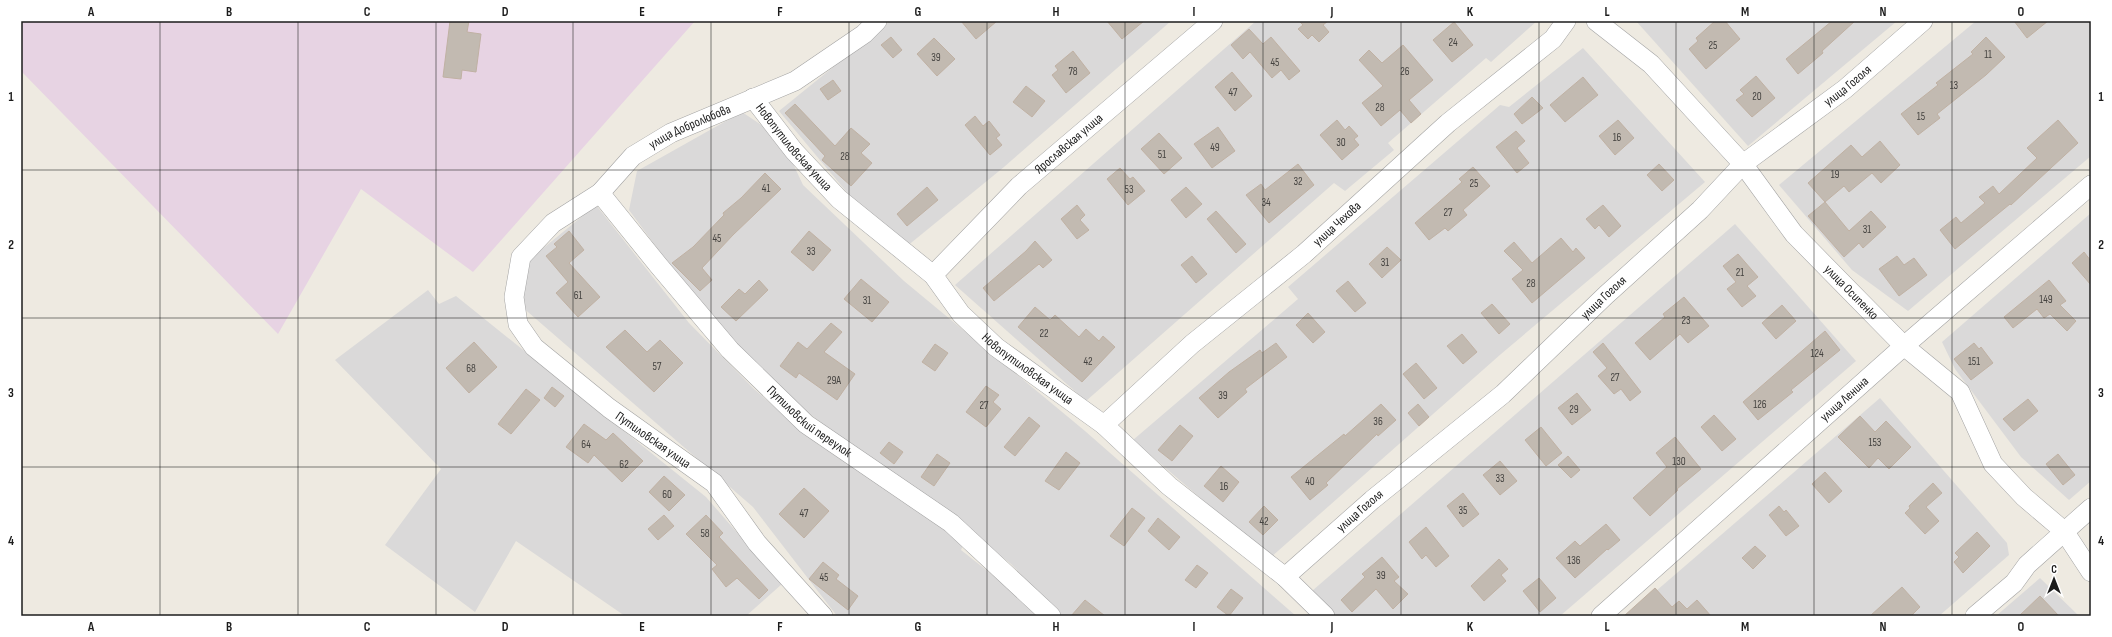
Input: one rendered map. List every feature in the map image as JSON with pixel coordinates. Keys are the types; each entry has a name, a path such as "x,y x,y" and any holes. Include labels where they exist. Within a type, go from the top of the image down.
{"street":[{"name":"улица Добролюбова","path":"521,257 553,223 600,193 633,156 671,133 795,81 864,34 877,21"},
{"name":"Ярославская улица","path":"933,275 1019,186 1213,21"},
{"name":"улица Чехова","path":"1104,425 1192,344 1304,254 1448,124 1553,39 1566,21"},
{"name":"улица Осипенко","path":"1596,21 1651,64 1743,164 1794,234 1904,346 1960,392 1993,464 2024,497 2064,531 2091,572"},
{"name":"улица Гоголя","path":"1285,577 1372,500 1503,394 1606,295 1700,210 1743,164 1845,89 1923,21"},
{"name":"Новопутиловская улица","path":"753,98 794,151 839,199 933,275 961,314 996,347 1104,425 1169,486 1285,577 1325,616"},
{"name":"улица Ленина","path":"1601,616 1904,346 2091,185"},
{"name":"Путиловский переулок","path":"600,193 730,350 806,424 951,523 1051,616"},
{"name":"Путиловская улица","path":"521,257 514,297 518,324 534,347 609,408 714,483 757,543 823,616"},
{"path":"1975,616 2014,583 2027,565 2091,508"}],"shaded area":[{"path":"21,21 695,21 473,272 361,189 278,334 21,71"},
{"path":"890,21 1171,21 1004,167 906,247 855,202 779,111"},
{"path":"1256,21 1537,21 1491,62 1486,58 1388,143 1394,150 1345,191 1334,183 1086,401 955,285"},
{"path":"1636,21 1897,21 1748,146"},
{"path":"1976,21 2091,21 2091,156 1908,311 1852,270 1779,185"},
{"path":"1583,48 1705,182 1501,354 1270,558 1133,440 1298,299 1288,287 1500,105 1509,107"},
{"path":"742,112 781,138 803,185 904,281 1085,431 1296,616 1061,616 1011,564 921,494 868,459 801,407 722,336 629,210 637,171"},
{"path":"596,205 689,323 754,389 819,445 907,501 964,543 961,550 1044,616 837,616 753,507 521,306 530,259"},
{"path":"2091,213 2091,481 2069,500 2021,457 1955,369 1942,342"},
{"path":"1735,224 1856,361 1560,616 1336,616 1312,591"},
{"path":"428,290 439,304 456,296 706,497 782,584 746,616 625,616 516,541 475,612 385,545 441,469 335,360"},
{"path":"1880,398 2007,543 2009,555 1939,616 1627,616"},
{"path":"2040,578 2079,616 1996,616"}],"building":[{"path":"450,21 469,21 467,32 481,34 476,72 462,70 461,79 443,77"},
{"path":"961,21 997,21 976,39"},
{"path":"1107,21 1144,21 1122,39"},
{"path":"1299,21 1328,21 1323,25 1329,32 1319,42 1312,35 1308,39 1298,29 1303,25"},
{"path":"1715,21 1725,21 1740,39 1706,69 1689,49 1698,41 1696,38"},
{"path":"1832,21 1855,21 1822,51 1823,53 1798,74 1786,59"},
{"path":"2014,21 2048,21 2027,38"},
{"path":"1454,22 1473,45 1452,62 1433,40"},
{"path":"1249,29 1263,44 1271,37 1300,71 1289,80 1281,70 1272,78 1250,52 1243,59 1231,45"},
{"path":"891,37 902,50 893,58 881,45"},
{"path":"1986,37 2005,57 1986,75 1937,114 1940,118 1918,135 1901,114 1938,85 1936,83 1973,54 1971,52"},
{"path":"934,38 955,59 937,76 917,54"},
{"path":"1403,45 1433,80 1409,100 1421,114 1411,123 1400,110 1381,126 1362,103 1383,86 1359,60 1369,50 1382,63"},
{"path":"1073,51 1090,73 1066,93 1052,75 1058,70 1055,66"},
{"path":"1232,72 1252,96 1235,111 1215,87"},
{"path":"1756,76 1775,98 1752,117 1736,100 1744,94 1740,90"},
{"path":"1583,77 1598,95 1565,122 1550,105"},
{"path":"833,80 841,91 828,100 820,89"},
{"path":"1026,86 1045,101 1032,117 1013,102"},
{"path":"1532,97 1543,108 1522,124 1514,114"},
{"path":"795,104 835,146 851,128 870,144 861,153 872,163 851,186 822,160 825,156 785,113"},
{"path":"975,116 983,126 989,121 1000,135 996,138 1002,145 990,155 965,125"},
{"path":"1337,120 1345,130 1349,126 1358,136 1354,139 1359,145 1342,160 1320,135"},
{"path":"1618,120 1634,138 1615,155 1599,136"},
{"path":"2058,120 2078,143 2011,205 2010,204 1955,249 1940,230 1956,217 1961,223 1985,203 1979,197 1993,186 1999,194 2037,158 2027,148"},
{"path":"1218,127 1235,151 1212,168 1194,144"},
{"path":"1516,131 1525,141 1517,148 1529,163 1517,173 1496,147"},
{"path":"1159,133 1182,158 1164,174 1141,149"},
{"path":"1880,141 1900,165 1881,183 1872,173 1849,192 1844,186 1825,202 1808,183 1851,145 1862,157"},
{"path":"1298,164 1314,185 1269,223 1246,195 1261,184 1265,190"},
{"path":"1659,164 1674,180 1662,191 1647,175"},
{"path":"1473,167 1490,186 1463,210 1467,215 1448,231 1445,228 1429,240 1415,223 1462,182 1459,179"},
{"path":"1120,168 1130,179 1133,177 1145,191 1128,205 1107,179"},
{"path":"765,173 781,189 733,235 702,268 712,280 700,291 672,263 693,247 724,215 723,213 741,198"},
{"path":"927,187 938,200 907,226 897,214"},
{"path":"1186,187 1202,204 1186,218 1171,200"},
{"path":"1825,202 1849,231 1871,211 1886,227 1863,248 1859,243 1844,257 1808,216"},
{"path":"1077,205 1085,215 1080,220 1089,230 1077,239 1061,219"},
{"path":"1603,205 1621,226 1609,237 1599,225 1595,229 1586,219"},
{"path":"1216,211 1246,244 1236,253 1207,219"},
{"path":"569,231 584,250 569,263 600,297 578,317 556,293 568,282 546,256 557,247 554,244"},
{"path":"809,231 831,250 813,271 791,252"},
{"path":"1561,238 1573,252 1576,248 1585,258 1532,303 1512,279 1523,270 1504,251 1514,242 1532,263"},
{"path":"1035,241 1052,260 1043,268 1039,264 994,301 983,288 1026,251"},
{"path":"1387,247 1401,260 1382,278 1369,264"},
{"path":"2084,252 2091,261 2091,285 2072,263"},
{"path":"1738,254 1758,277 1747,286 1756,296 1742,307 1727,289 1736,282 1723,266"},
{"path":"1192,256 1207,274 1196,283 1181,265"},
{"path":"1897,256 1904,265 1914,258 1927,275 1899,296 1879,269"},
{"path":"861,279 889,302 872,322 844,299"},
{"path":"759,280 768,290 736,321 721,307 739,289 745,294"},
{"path":"2049,280 2066,301 2060,305 2076,321 2067,331 2050,314 2044,318 2037,309 2013,328 2004,317"},
{"path":"1348,281 1366,303 1355,312 1336,291"},
{"path":"1684,297 1709,326 1688,343 1680,334 1650,360 1635,343 1665,317 1663,314"},
{"path":"1492,304 1510,324 1499,334 1481,313"},
{"path":"1782,305 1796,321 1776,339 1762,323"},
{"path":"1035,307 1050,320 1055,315 1079,337 1086,329 1099,341 1103,336 1115,347 1082,382 1018,327"},
{"path":"1308,313 1325,332 1313,343 1296,325"},
{"path":"831,323 842,332 824,352 855,374 837,400 799,373 796,378 780,366 798,342 807,349"},
{"path":"625,330 647,352 660,340 683,363 654,392 606,347"},
{"path":"1825,331 1840,350 1791,390 1793,392 1758,420 1743,402"},
{"path":"1462,334 1477,352 1463,364 1447,346"},
{"path":"474,342 497,367 469,393 446,368"},
{"path":"1276,343 1287,357 1245,389 1247,392 1218,418 1199,398 1229,372 1260,350 1262,353"},
{"path":"1603,343 1641,392 1630,401 1621,389 1614,394 1598,376 1607,368 1593,352"},
{"path":"1974,343 1979,349 1981,347 1993,363 1971,380 1954,359"},
{"path":"935,344 948,353 935,371 922,362"},
{"path":"1416,363 1437,388 1424,399 1403,374"},
{"path":"986,386 999,395 993,402 1001,409 986,427 966,412"},
{"path":"552,387 564,396 555,407 544,398"},
{"path":"526,389 540,400 511,434 498,424"},
{"path":"1577,393 1591,410 1572,425 1558,408"},
{"path":"2028,399 2038,411 2014,431 2003,419"},
{"path":"1381,404 1396,420 1378,436 1377,434 1326,483 1328,485 1310,500 1291,477 1344,434 1345,436"},
{"path":"1418,404 1429,417 1419,426 1408,413"},
{"path":"1714,415 1736,439 1722,451 1701,427"},
{"path":"1860,416 1875,432 1886,421 1911,447 1889,469 1878,458 1869,468 1838,437"},
{"path":"1029,417 1040,426 1015,456 1004,447"},
{"path":"584,424 606,440 613,433 643,461 622,482 594,455 588,463 566,447"},
{"path":"1180,425 1193,436 1172,461 1158,450"},
{"path":"1541,427 1562,453 1546,466 1525,440"},
{"path":"1675,437 1701,469 1677,489 1678,490 1650,516 1633,498 1667,467 1656,453"},
{"path":"889,442 903,452 894,464 880,453"},
{"path":"1066,452 1080,463 1059,490 1045,481"},
{"path":"937,454 950,463 934,486 921,477"},
{"path":"2058,454 2075,475 2063,485 2046,464"},
{"path":"1568,456 1580,470 1571,478 1558,465"},
{"path":"1500,461 1517,481 1500,495 1483,475"},
{"path":"1221,466 1239,482 1223,502 1204,486"},
{"path":"1825,472 1842,491 1829,503 1812,484"},
{"path":"664,476 685,495 669,511 649,492"},
{"path":"1933,483 1942,493 1926,507 1939,521 1925,534 1905,513 1910,508 1909,506"},
{"path":"804,488 829,511 804,538 779,514"},
{"path":"1463,493 1479,514 1463,527 1447,506"},
{"path":"1264,506 1278,520 1263,535 1249,522"},
{"path":"1779,506 1784,512 1786,510 1799,526 1786,536 1769,515"},
{"path":"1132,508 1145,518 1124,546 1110,536"},
{"path":"664,515 674,526 658,540 648,529"},
{"path":"706,515 723,533 719,537 768,590 759,599 737,578 726,587 712,569 717,565 686,534"},
{"path":"1158,518 1180,537 1169,550 1148,531"},
{"path":"1606,524 1620,540 1608,550 1607,549 1575,578 1556,558 1575,541 1580,546"},
{"path":"1426,527 1449,556 1436,567 1426,555 1422,559 1409,542"},
{"path":"1977,532 1990,546 1963,573 1954,562 1959,557 1955,553"},
{"path":"1755,546 1766,556 1753,569 1742,558"},
{"path":"1382,557 1399,577 1394,581 1408,594 1393,609 1376,589 1352,612 1341,600 1365,577 1362,574"},
{"path":"1499,559 1508,569 1501,575 1506,581 1484,601 1471,586"},
{"path":"823,562 839,575 836,579 858,596 848,610 809,579"},
{"path":"1197,565 1208,573 1196,588 1185,580"},
{"path":"1539,578 1556,598 1540,612 1523,591"},
{"path":"1902,587 1920,607 1911,616 1870,616"},
{"path":"1655,588 1672,607 1679,601 1687,609 1697,600 1711,616 1624,616"},
{"path":"1231,589 1243,598 1229,616 1217,607"},
{"path":"2040,596 2059,616 2019,616"},
{"path":"1085,600 1105,616 1071,616"}]}
